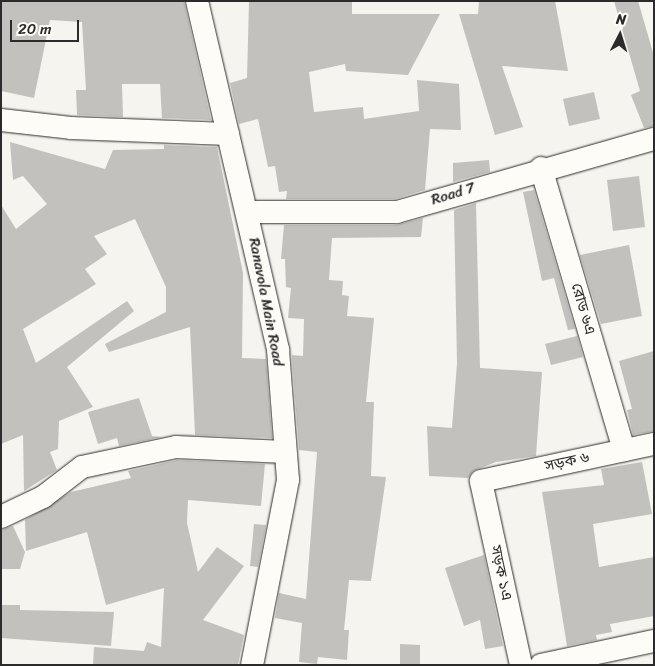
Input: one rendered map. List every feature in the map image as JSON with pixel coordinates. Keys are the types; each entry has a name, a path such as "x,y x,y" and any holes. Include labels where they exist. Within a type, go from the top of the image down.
{"street":[{"name":"Ranavola Main Road","path":"197,1 248,212 278,350 288,480 252,665"},
{"path":"1,120 71,128 228,134"},
{"name":"Road 7","path":"248,212 388,214 541,168 654,139"},
{"name":"রোড ৬এ","path":"541,168 624,450"},
{"name":"সড়ক ৬","path":"481,480 654,444"},
{"path":"1,517 43,497 82,467 176,447 286,452"},
{"name":"সড়ক ১এ","path":"481,480 521,665"},
{"path":"541,665 654,641"}],"building":[{"path":"1,1 184,1 211,120 162,118 160,84 122,84 123,117 77,115 76,90 86,90 82,22 50,20 34,98 1,91"},
{"path":"249,1 352,1 352,14 440,14 408,75 346,71 345,64 309,72 314,112 363,107 364,119 419,111 417,80 459,84 461,130 430,129 425,190 395,199 286,199 287,191 279,192 275,166 268,167 258,119 239,124 230,83 247,78"},
{"path":"479,1 555,1 568,71 502,66 523,127 495,135 459,14 478,14"},
{"path":"614,1 638,1 654,56 654,126 644,128 631,95 640,91"},
{"path":"594,92 600,119 569,126 563,99"},
{"path":"10,142 105,169 113,150 164,149 164,145 217,147 243,273 242,358 266,359 272,438 195,435 190,327 109,352 105,344 166,312 166,287 135,219 94,236 107,254 85,269 96,284 23,329 36,363 127,301 134,311 67,367 93,407 59,421 58,449 50,452 57,470 24,491 23,435 1,444 1,205 16,229 47,204 23,176 13,180"},
{"path":"489,160 490,172 453,182 453,163"},
{"path":"639,176 645,227 613,231 607,180"},
{"path":"534,190 575,329 568,330 554,278 542,281 523,192"},
{"path":"476,203 480,368 542,372 536,456 496,462 473,471 468,478 429,476 427,426 452,428 457,363 454,210"},
{"path":"423,218 421,237 332,238 329,280 343,281 342,295 349,296 347,316 374,318 366,402 374,402 371,476 386,477 371,581 349,580 344,630 349,630 347,660 318,657 317,664 299,662 302,623 275,618 279,593 306,599 317,452 299,450 292,355 303,356 304,319 288,318 291,288 286,287 285,259 281,259 284,225 397,225"},
{"path":"629,245 642,316 601,324 580,255"},
{"path":"577,336 583,357 551,365 545,344"},
{"path":"654,351 654,431 633,435 627,410 632,409 619,361"},
{"path":"139,398 152,436 162,437 119,446 117,438 98,444 88,412"},
{"path":"177,460 265,464 261,506 188,500 187,523 198,572 217,547 244,566 203,620 244,635 238,665 93,665 94,647 144,651 147,642 161,647 164,588 106,605 87,532 26,551 25,520 71,492 131,478 128,471"},
{"path":"642,462 652,514 593,524 599,567 654,557 654,616 610,624 612,632 596,635 597,640 567,646 542,492 604,485 601,469"},
{"path":"254,524 266,525 258,567 250,566"},
{"path":"13,526 25,552 20,569 1,569 1,530"},
{"path":"484,555 503,646 485,649 480,620 464,626 445,568"},
{"path":"1,605 20,605 20,610 114,612 111,646 1,638"},
{"path":"400,644 420,645 420,665 400,665"}]}
